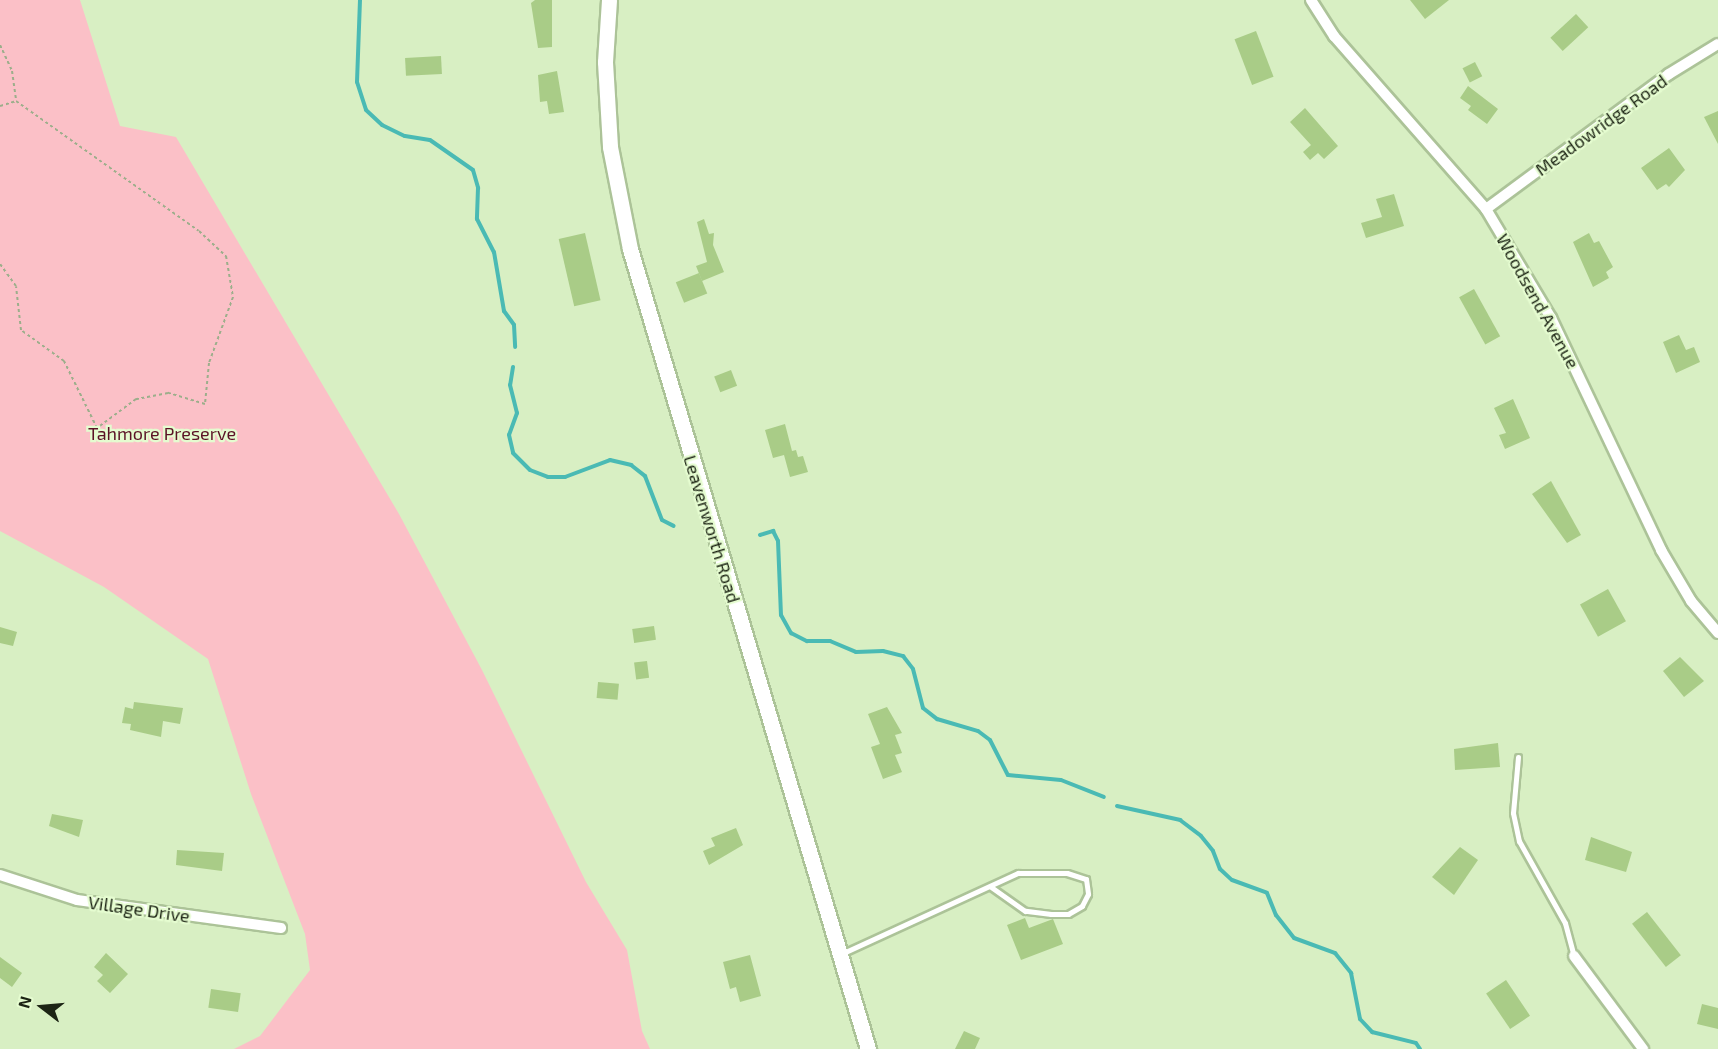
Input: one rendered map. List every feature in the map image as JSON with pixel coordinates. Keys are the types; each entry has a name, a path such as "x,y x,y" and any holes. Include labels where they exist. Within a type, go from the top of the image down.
{"main road":[{"name":"Leavenworth Road","path":"609,0 605,62 610,147 630,249 868,1049"}],"street":[{"name":"Woodsend Avenue","path":"1311,0 1334,36 1486,209 1551,318 1661,550 1691,601 1718,633"},
{"name":"Meadowridge Road","path":"1486,209 1669,74 1718,44"},
{"name":"Village Drive","path":"0,876 77,900 281,928"},
{"path":"1574,956 1643,1049"}],"lane":[{"path":"1518,757 1513,813 1519,841 1565,923 1574,956"},
{"path":"839,955 904,922 991,887 1018,873 1067,873 1086,879 1088,894 1082,906 1068,914 1051,914 1025,911 991,887"}],"path":[{"path":"0,45 12,71 16,101 199,231 226,256 233,297 209,363 205,404 168,393 136,399 97,429 64,361 21,330 16,286 0,264"},
{"path":"0,106 16,101"}],"green space":[{"name":"Tahmore Preserve","path":"0,0 80,0 120,126 176,137 399,514 482,670 586,882 627,950 642,1031 650,1049 234,1049 260,1036 310,970 305,934 251,794 208,659 104,587 0,531"}],"building":[{"path":"535,0 552,0 552,47 538,48 531,3"},
{"path":"1410,0 1449,0 1425,19"},
{"path":"1576,14 1588,27 1563,51 1550,38"},
{"path":"1256,31 1274,77 1252,85 1235,39"},
{"path":"441,56 442,74 406,76 405,58"},
{"path":"1475,62 1482,76 1470,83 1463,68"},
{"path":"557,71 564,112 549,114 547,101 540,102 538,75"},
{"path":"1468,86 1498,109 1487,124 1468,110 1471,106 1460,98"},
{"path":"1305,108 1338,146 1324,159 1318,153 1310,160 1303,152 1311,145 1290,122"},
{"path":"1718,111 1718,144 1704,117"},
{"path":"1669,148 1685,170 1669,187 1666,184 1657,190 1641,168"},
{"path":"1394,194 1404,226 1366,238 1361,223 1382,217 1376,199"},
{"path":"704,219 709,234 714,233 713,245 724,272 702,281 696,266 707,262 697,222"},
{"path":"585,233 601,300 574,306 559,239"},
{"path":"1589,233 1594,243 1599,241 1613,267 1606,272 1609,278 1593,287 1573,242"},
{"path":"699,273 707,293 684,303 676,282"},
{"path":"1474,289 1500,336 1485,344 1459,297"},
{"path":"1679,335 1686,350 1694,347 1700,362 1676,373 1663,342"},
{"path":"731,370 737,386 720,392 714,376"},
{"path":"1513,399 1530,438 1505,449 1499,435 1506,433 1494,408"},
{"path":"785,424 792,451 796,450 798,457 803,456 808,472 790,477 784,455 773,458 765,430"},
{"path":"1551,481 1581,535 1567,543 1532,494"},
{"path":"1608,589 1626,621 1598,637 1580,605"},
{"path":"654,626 656,640 634,643 632,629"},
{"path":"0,627 17,632 13,646 0,643"},
{"path":"1680,657 1704,681 1684,697 1663,671"},
{"path":"647,661 649,678 636,679 634,663"},
{"path":"598,682 619,684 618,700 597,698"},
{"path":"134,702 183,708 180,724 163,721 161,737 130,730 131,724 122,723 125,707 133,709"},
{"path":"887,707 902,733 895,735 902,753 895,755 902,772 883,779 871,747 880,744 868,714"},
{"path":"1498,743 1500,767 1455,770 1454,749"},
{"path":"52,814 83,820 79,837 49,826"},
{"path":"736,828 743,845 709,865 703,851 715,846 711,838"},
{"path":"1591,837 1632,852 1626,872 1585,860"},
{"path":"1460,847 1478,860 1454,895 1432,877"},
{"path":"177,850 224,853 222,871 176,865"},
{"path":"1647,912 1681,955 1666,967 1632,924"},
{"path":"1025,918 1029,928 1053,919 1063,944 1021,960 1007,925"},
{"path":"106,953 128,974 110,993 97,981 103,975 94,967"},
{"path":"750,955 761,996 740,1002 736,987 730,989 723,962"},
{"path":"0,957 22,973 12,987 0,978"},
{"path":"1506,980 1530,1016 1510,1029 1486,993"},
{"path":"211,989 241,993 238,1012 208,1008"},
{"path":"1702,1004 1718,1008 1718,1029 1697,1024"},
{"path":"964,1031 980,1038 975,1049 955,1049"}],"waterway":[{"path":"360,0 357,82 366,110 382,125 405,136 430,140 473,170 478,188 477,219 494,252 504,311 514,325 515,347"},
{"path":"513,367 510,385 517,413 509,435 513,453 530,470 548,477 565,477 610,460 631,465 645,476 662,520 674,526"},
{"path":"760,535 773,531 778,541 781,615 791,633 807,641 830,641 856,652 883,651 903,656 913,669 923,708 937,719 978,731 990,740 1008,775 1061,780 1104,797"},
{"path":"1117,806 1180,820 1201,836 1213,851 1220,869 1232,880 1267,893 1276,915 1294,938 1335,953 1351,973 1360,1019 1372,1032 1416,1043 1420,1049"}]}
